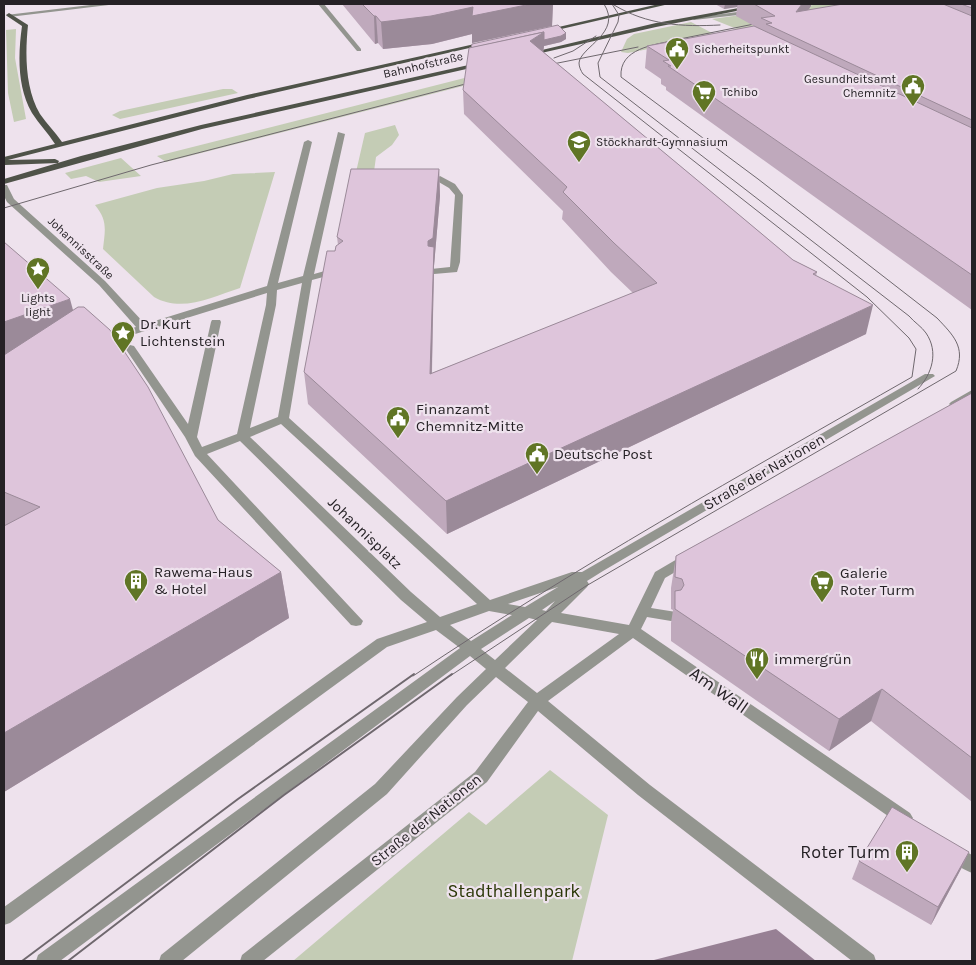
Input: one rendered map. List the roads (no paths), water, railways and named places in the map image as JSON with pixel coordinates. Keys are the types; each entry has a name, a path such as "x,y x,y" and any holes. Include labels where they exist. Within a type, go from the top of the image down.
{"main road":[{"path":"535,33 666,4"},
{"path":"7,15 25,25 22,48 24,81 35,110 59,144"},
{"path":"520,56 691,18"},
{"name":"Bahnhofstraße","path":"4,159 292,86 498,41"},
{"name":"Bahnhofstraße","path":"4,181 201,127 493,62"},
{"name":"Bahnhofstraße","path":"4,181 59,144"},
{"name":"Bahnhofstraße","path":"4,163 29,163 84,158"}],"street":[{"path":"7,15 114,4"},
{"path":"321,4 359,50"},
{"path":"691,18 771,7"},
{"path":"199,453 283,419 308,278 341,134"},
{"path":"242,436 271,305 272,288 308,142"},
{"path":"434,271 454,270 455,262 459,196 452,186 440,179"},
{"name":"Johannisstraße","path":"4,187 10,200 102,284 142,327"},
{"path":"90,345 142,327 339,270"},
{"path":"191,437 216,322"},
{"path":"130,348 191,437 199,453 356,622"},
{"name":"Straße der Nationen","path":"45,961 471,648 598,568 929,376"},
{"path":"947,408 972,393"},
{"name":"Johannisplatz","path":"283,419 488,606"},
{"name":"Johannisplatz","path":"242,436 406,596 471,648"},
{"name":"Straße der Nationen","path":"249,961 481,777 538,700 633,631 660,575 702,550"},
{"name":"Straße der Nationen","path":"4,917 382,643 598,568"},
{"name":"Straße der Nationen","path":"168,961 381,789 462,701 598,568"},
{"name":"Am Wall","path":"488,606 633,631 916,826"},
{"path":"642,611 671,616"},
{"path":"471,648 538,700 644,790 867,961"},
{"path":"940,843 972,865"}],"tram line":[{"path":"580,58 605,31 608,23 608,14 604,4"},
{"path":"602,54 618,22 619,15 612,4"},
{"path":"614,5 626,12 652,21 692,26 720,25"},
{"path":"670,41 764,22"},
{"path":"554,58 573,51 596,36"},
{"path":"450,676 586,586 956,371 959,363 959,348 953,336 937,318 758,179 621,77 622,67 632,54 648,46 676,40"},
{"path":"602,54 638,47"},
{"path":"580,58 602,54"},
{"path":"602,54 598,63 600,77 909,316 926,333 930,340 933,355 927,377 918,389"},
{"path":"413,676 597,559 912,377 916,349 909,338 867,297 583,74 579,64 580,58"},
{"path":"543,66 580,58"},
{"path":"4,208 151,165 477,81"},
{"path":"22,961 238,799 414,674"},
{"path":"68,961 284,795 452,674"}],"place":[{"name":"Sicherheitspunkt","path":"677,70"},
{"name":"Gesundheitsamt Chemnitz","path":"913,107"},
{"name":"Tchibo","path":"704,113"},
{"name":"Stöckhardt-Gymnasium","path":"579,163"},
{"name":"Lights light","path":"38,290"},
{"name":"Dr. Kurt Lichtenstein","path":"123,354"},
{"name":"Finanzamt Chemnitz-Mitte","path":"398,439"},
{"name":"Deutsche Post","path":"537,475"},
{"name":"Rawema-Haus & Hotel","path":"136,602"},
{"name":"Galerie Roter Turm","path":"822,603"},
{"name":"immergrün","path":"757,680"},
{"name":"Roter Turm","path":"907,873"}],"park label":[{"name":"Stadthallenpark","path":"514,891"}]}
